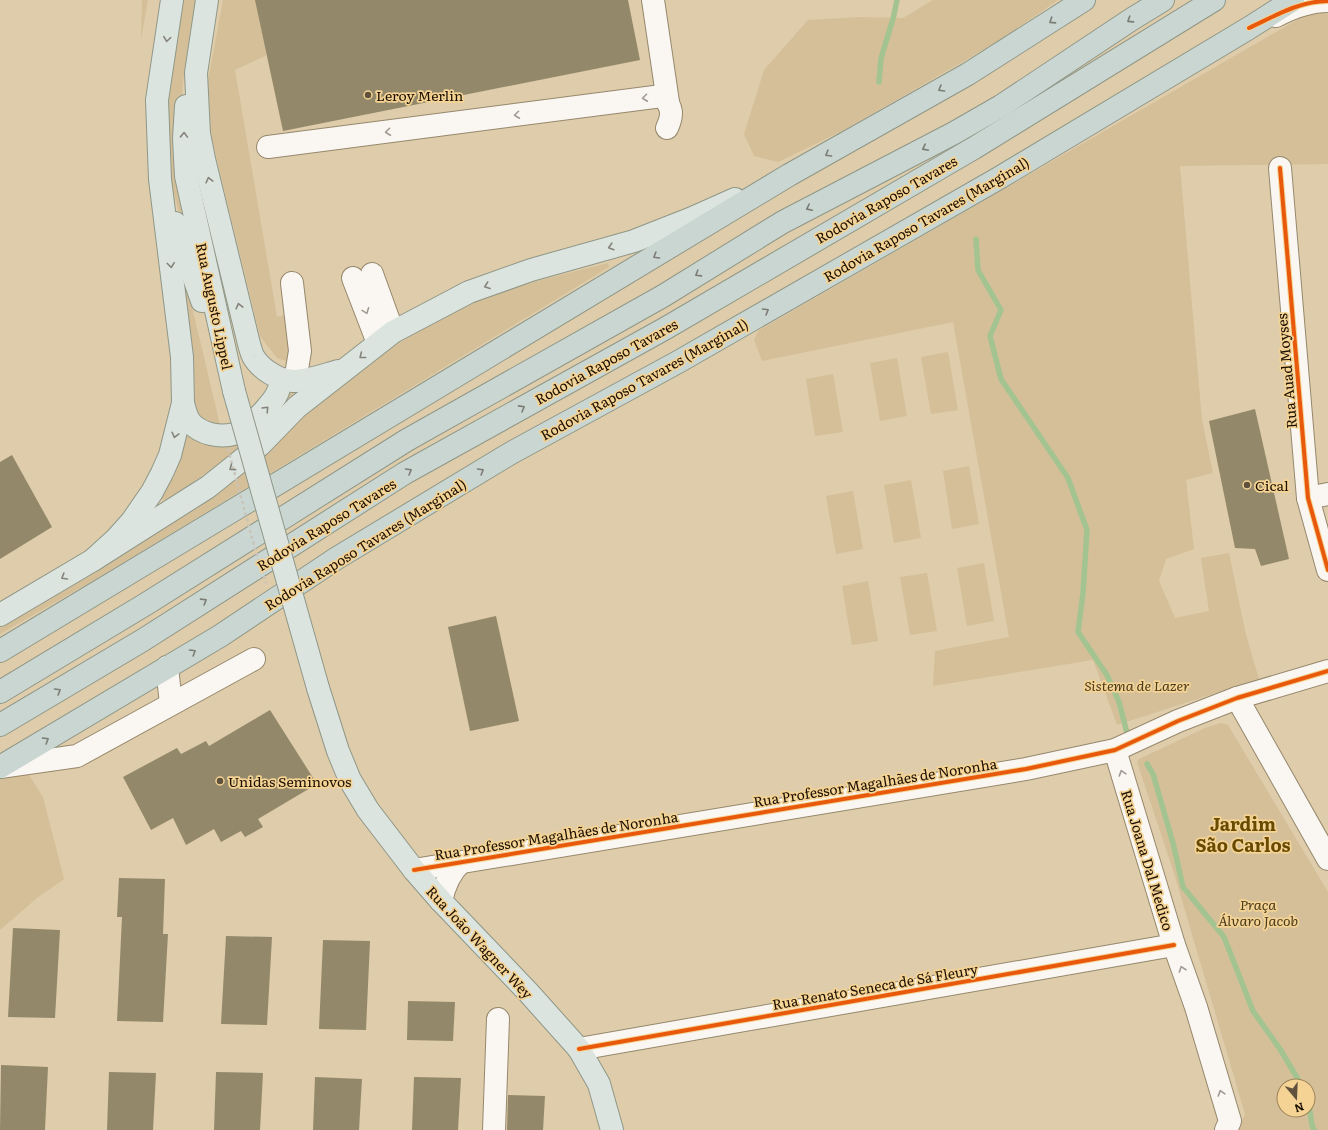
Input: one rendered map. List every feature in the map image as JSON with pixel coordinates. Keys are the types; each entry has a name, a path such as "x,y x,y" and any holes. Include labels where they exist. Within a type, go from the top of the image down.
{"highway":[{"path":"0,650 790,175 968,74 1084,0"},
{"path":"954,133 994,96 1134,0"},
{"name":"Rodovia Raposo Tavares","path":"0,692 146,604 407,440 663,296 783,222 954,133 1001,106 1132,19 1164,0"},
{"name":"Rodovia Raposo Tavares","path":"0,725 143,640 405,473 666,328 968,152 1214,0"},
{"name":"Rodovia Raposo Tavares (Marginal)","path":"0,767 220,636 337,558 511,453 678,362 999,178 1293,0"}],"main road":[{"name":"Rua Augusto Lippel","path":"172,0 157,100 160,179 182,357 183,403 186,414 191,423 208,434 224,435 234,434 246,427 272,403 281,387 288,380 269,372 253,356 249,344 199,134 196,73"},
{"name":"Rua Augusto Lippel","path":"207,0 196,73 186,105 184,139 186,176 232,385"},
{"path":"93,560 220,477 260,445 297,407 386,337 469,292 531,270 634,240 690,219 790,175"},
{"name":"Rua Augusto Lippel","path":"160,179 232,385"},
{"path":"288,380 318,377 344,369"},
{"name":"Rua João Wagner Wey","path":"232,385 318,688 338,751 350,780 368,810 414,870 579,1049 599,1084 612,1130"},
{"name":"Rua Augusto Lippel","path":"0,615 93,560 132,521 152,492 170,455 183,403"}],"street":[{"path":"653,0 668,102 672,117 667,128"},
{"path":"1249,28 1295,6 1315,1 1328,1"},
{"path":"268,147 662,96 668,102"},
{"name":"Rua Auad Moyses","path":"1280,168 1328,570"},
{"path":"363,276 386,337"},
{"path":"288,380 300,351 292,283"},
{"path":"0,767 77,756 254,659"},
{"path":"167,667 171,704"},
{"name":"Rua Professor Magalhães de Noronha","path":"414,870 1026,769 1115,750 1178,721 1238,698 1328,671"},
{"path":"1238,698 1325,847"},
{"name":"Rua Joana Dal Medico","path":"1115,750 1174,945 1196,1007 1230,1121 1226,1130"},
{"name":"Rua Professor Magalhães de Noronha","path":"441,901 448,881 455,868 461,862"},
{"name":"Rua Renato Seneca de Sá Fleury","path":"579,1049 1174,945"},
{"path":"494,1130 498,1019"}],"green space":[{"path":"142,0 148,0 141,40"},
{"path":"181,0 198,0 183,81 178,147 192,256 170,181 164,114"},
{"path":"223,0 256,0 267,55 235,70 277,317 288,314 290,362 277,358 260,336 206,115 206,92"},
{"path":"933,0 1058,0 997,42 842,131 778,162 754,156 744,134 764,70 808,20 859,17 903,18"},
{"name":"Sistema de Lazer","path":"1319,12 1328,14 1328,164 1180,166 1202,420 1213,473 1186,480 1194,549 1166,559 1159,581 1175,618 1209,611 1201,558 1229,553 1246,635 1259,679 1117,725 1093,660 933,686 935,651 1009,637 953,322 762,361 754,340 758,331 1302,17"},
{"path":"178,262 192,307 220,425 209,425 201,419 195,404 194,375"},
{"path":"608,263 609,267 96,579 0,634 0,628 94,573 221,492 278,442 303,413 353,374 407,338 461,307 517,286"},
{"path":"948,352 958,410 931,414 921,357"},
{"path":"897,358 907,416 880,421 870,363"},
{"path":"833,374 843,432 815,436 806,379"},
{"path":"291,389 299,391 236,452 169,499 161,499 161,494 180,459 187,430 208,442"},
{"path":"969,466 979,524 952,529 943,471"},
{"path":"911,480 921,538 894,543 884,485"},
{"path":"853,491 863,549 836,554 826,496"},
{"path":"984,563 994,621 967,626 957,568"},
{"path":"927,573 937,631 910,635 900,577"},
{"path":"868,581 878,641 852,645 842,586"},
{"name":"Praça Álvaro Jacob","path":"1221,723 1228,725 1328,892 1328,1130 1238,1130 1245,1114 1173,870 1137,762 1139,759 1205,728"},
{"path":"22,764 43,797 64,879 37,898 0,930 0,777"}],"building":[{"name":"Leroy Merlin","path":"255,0 628,0 640,60 283,131"},
{"name":"Cical","path":"1255,409 1289,559 1261,566 1255,549 1235,548 1209,421"},
{"path":"12,455 52,527 0,559 0,462"},
{"path":"496,616 519,721 470,731 448,627"},
{"name":"Unidas Seminovos","path":"270,710 317,784 258,819 263,827 245,837 241,831 221,842 214,829 186,845 173,818 151,830 123,777 177,748 181,754 206,741 209,746"},
{"path":"119,878 165,879 163,934 168,934 163,1022 117,1021 122,917 117,917"},
{"path":"13,928 60,930 55,1018 8,1017"},
{"path":"226,936 272,937 267,1025 221,1024"},
{"path":"323,940 370,941 366,1030 319,1029"},
{"path":"408,1001 455,1002 453,1041 407,1040"},
{"path":"1,1065 48,1067 45,1130 0,1130"},
{"path":"109,1072 156,1073 153,1130 107,1130"},
{"path":"216,1072 263,1073 260,1130 214,1130"},
{"path":"315,1077 362,1079 359,1130 313,1130"},
{"path":"414,1077 461,1078 458,1130 412,1130"},
{"path":"508,1095 545,1096 543,1130 507,1130"}],"waterway":[{"path":"879,82 881,58 897,0"},
{"path":"976,239 978,270 1001,310 990,336 1001,379 1068,478 1087,530 1083,593 1078,632 1107,675 1119,702 1127,733"},
{"path":"1147,764 1153,774 1173,843 1183,887 1224,937 1253,1011 1280,1049 1297,1078"},
{"path":"1311,1118 1314,1130"}],"cycle path":[{"path":"1249,28 1297,6 1328,1"},
{"path":"1280,168 1308,498 1328,570"},
{"path":"414,870 1026,769 1115,750 1178,721 1237,698 1328,671"},
{"path":"579,1049 1174,945"}],"place":[{"name":"Leroy Merlin","path":"368,95"},
{"name":"Cical","path":"1247,485"},
{"name":"Unidas Seminovos","path":"220,781"}],"district":[{"name":"Jardim São Carlos","path":"1243,833"}]}
